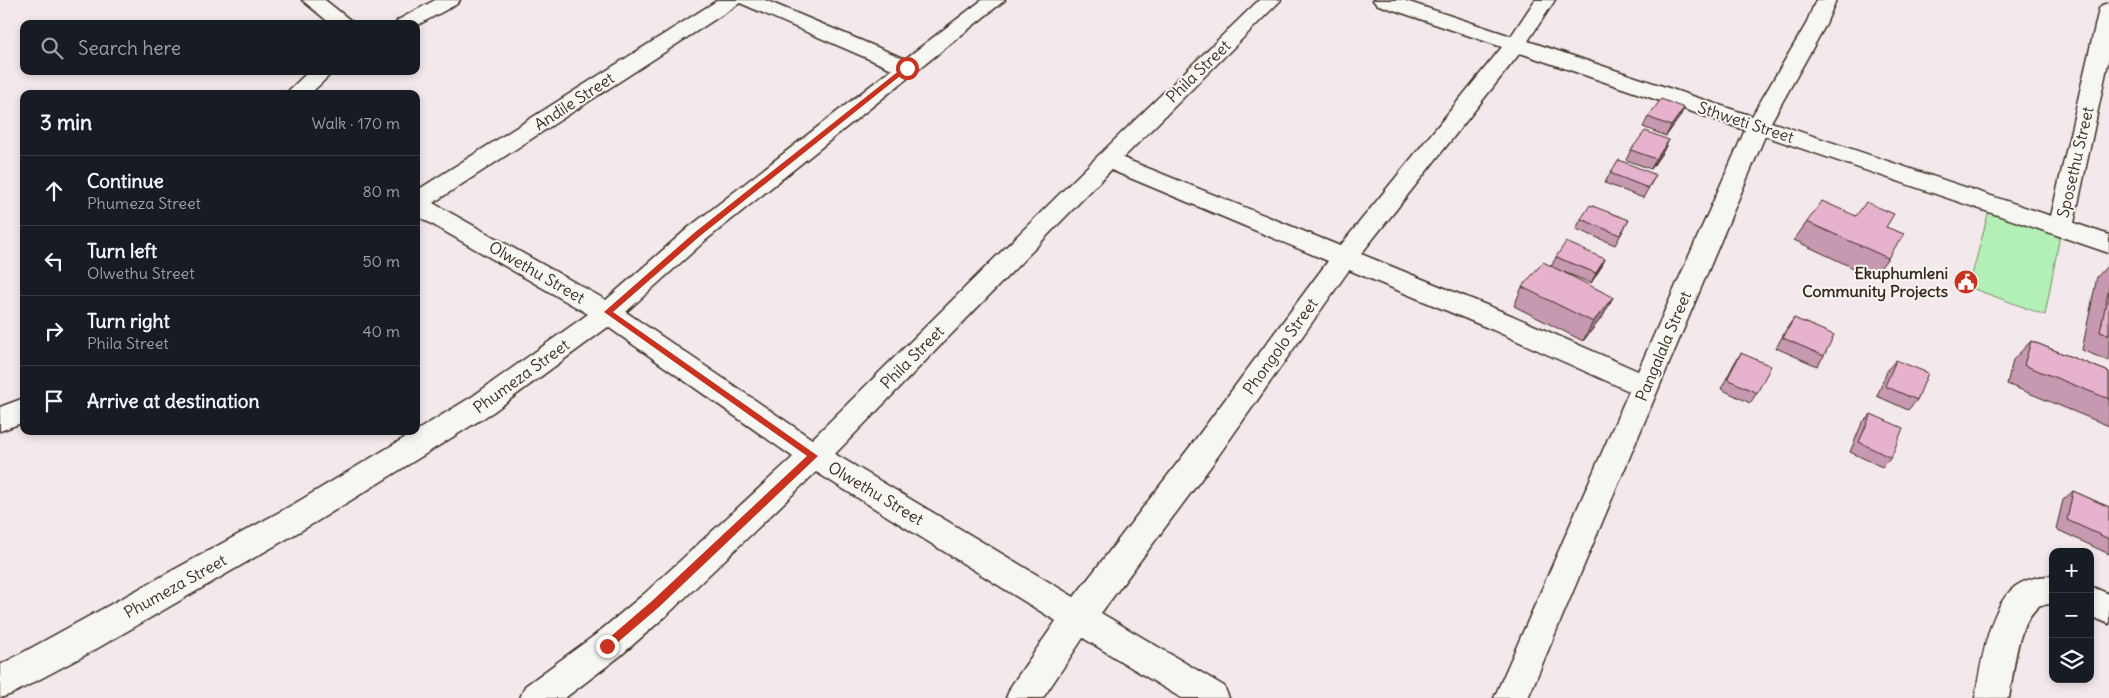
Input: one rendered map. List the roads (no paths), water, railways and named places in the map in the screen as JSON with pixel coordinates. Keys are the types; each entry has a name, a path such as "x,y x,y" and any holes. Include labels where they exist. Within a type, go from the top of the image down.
{"street":[{"path":"312,0 340,20"},
{"path":"413,20 450,0"},
{"name":"Andile Street","path":"420,200 732,0"},
{"path":"748,0 907,68"},
{"name":"Phumeza Street","path":"0,683 79,641 305,513 483,404 608,312 697,234 995,0"},
{"name":"Phila Street","path":"538,698 607,646 656,604 814,456 1107,160 1271,0"},
{"name":"Sthweti Street","path":"1383,0 2109,244"},
{"name":"Phongolo Street","path":"1023,698 1079,616 1200,457 1344,258 1515,45 1545,0"},
{"name":"Pangalala Street","path":"1511,698 1758,126 1814,26 1826,0"},
{"name":"Sposethu Street","path":"2061,227 2109,9"},
{"path":"301,90 318,75"},
{"path":"1107,160 1503,323 1646,386"},
{"name":"Olwethu Street","path":"420,205 608,312 814,456 1212,698"},
{"path":"0,420 20,411"},
{"path":"1992,698 2006,634 2015,608 2030,593 2049,591"},
{"path":"2094,603 2109,609"}],"place":[{"name":"Ekuphumleni Community Projects","path":"1966,282"}]}
